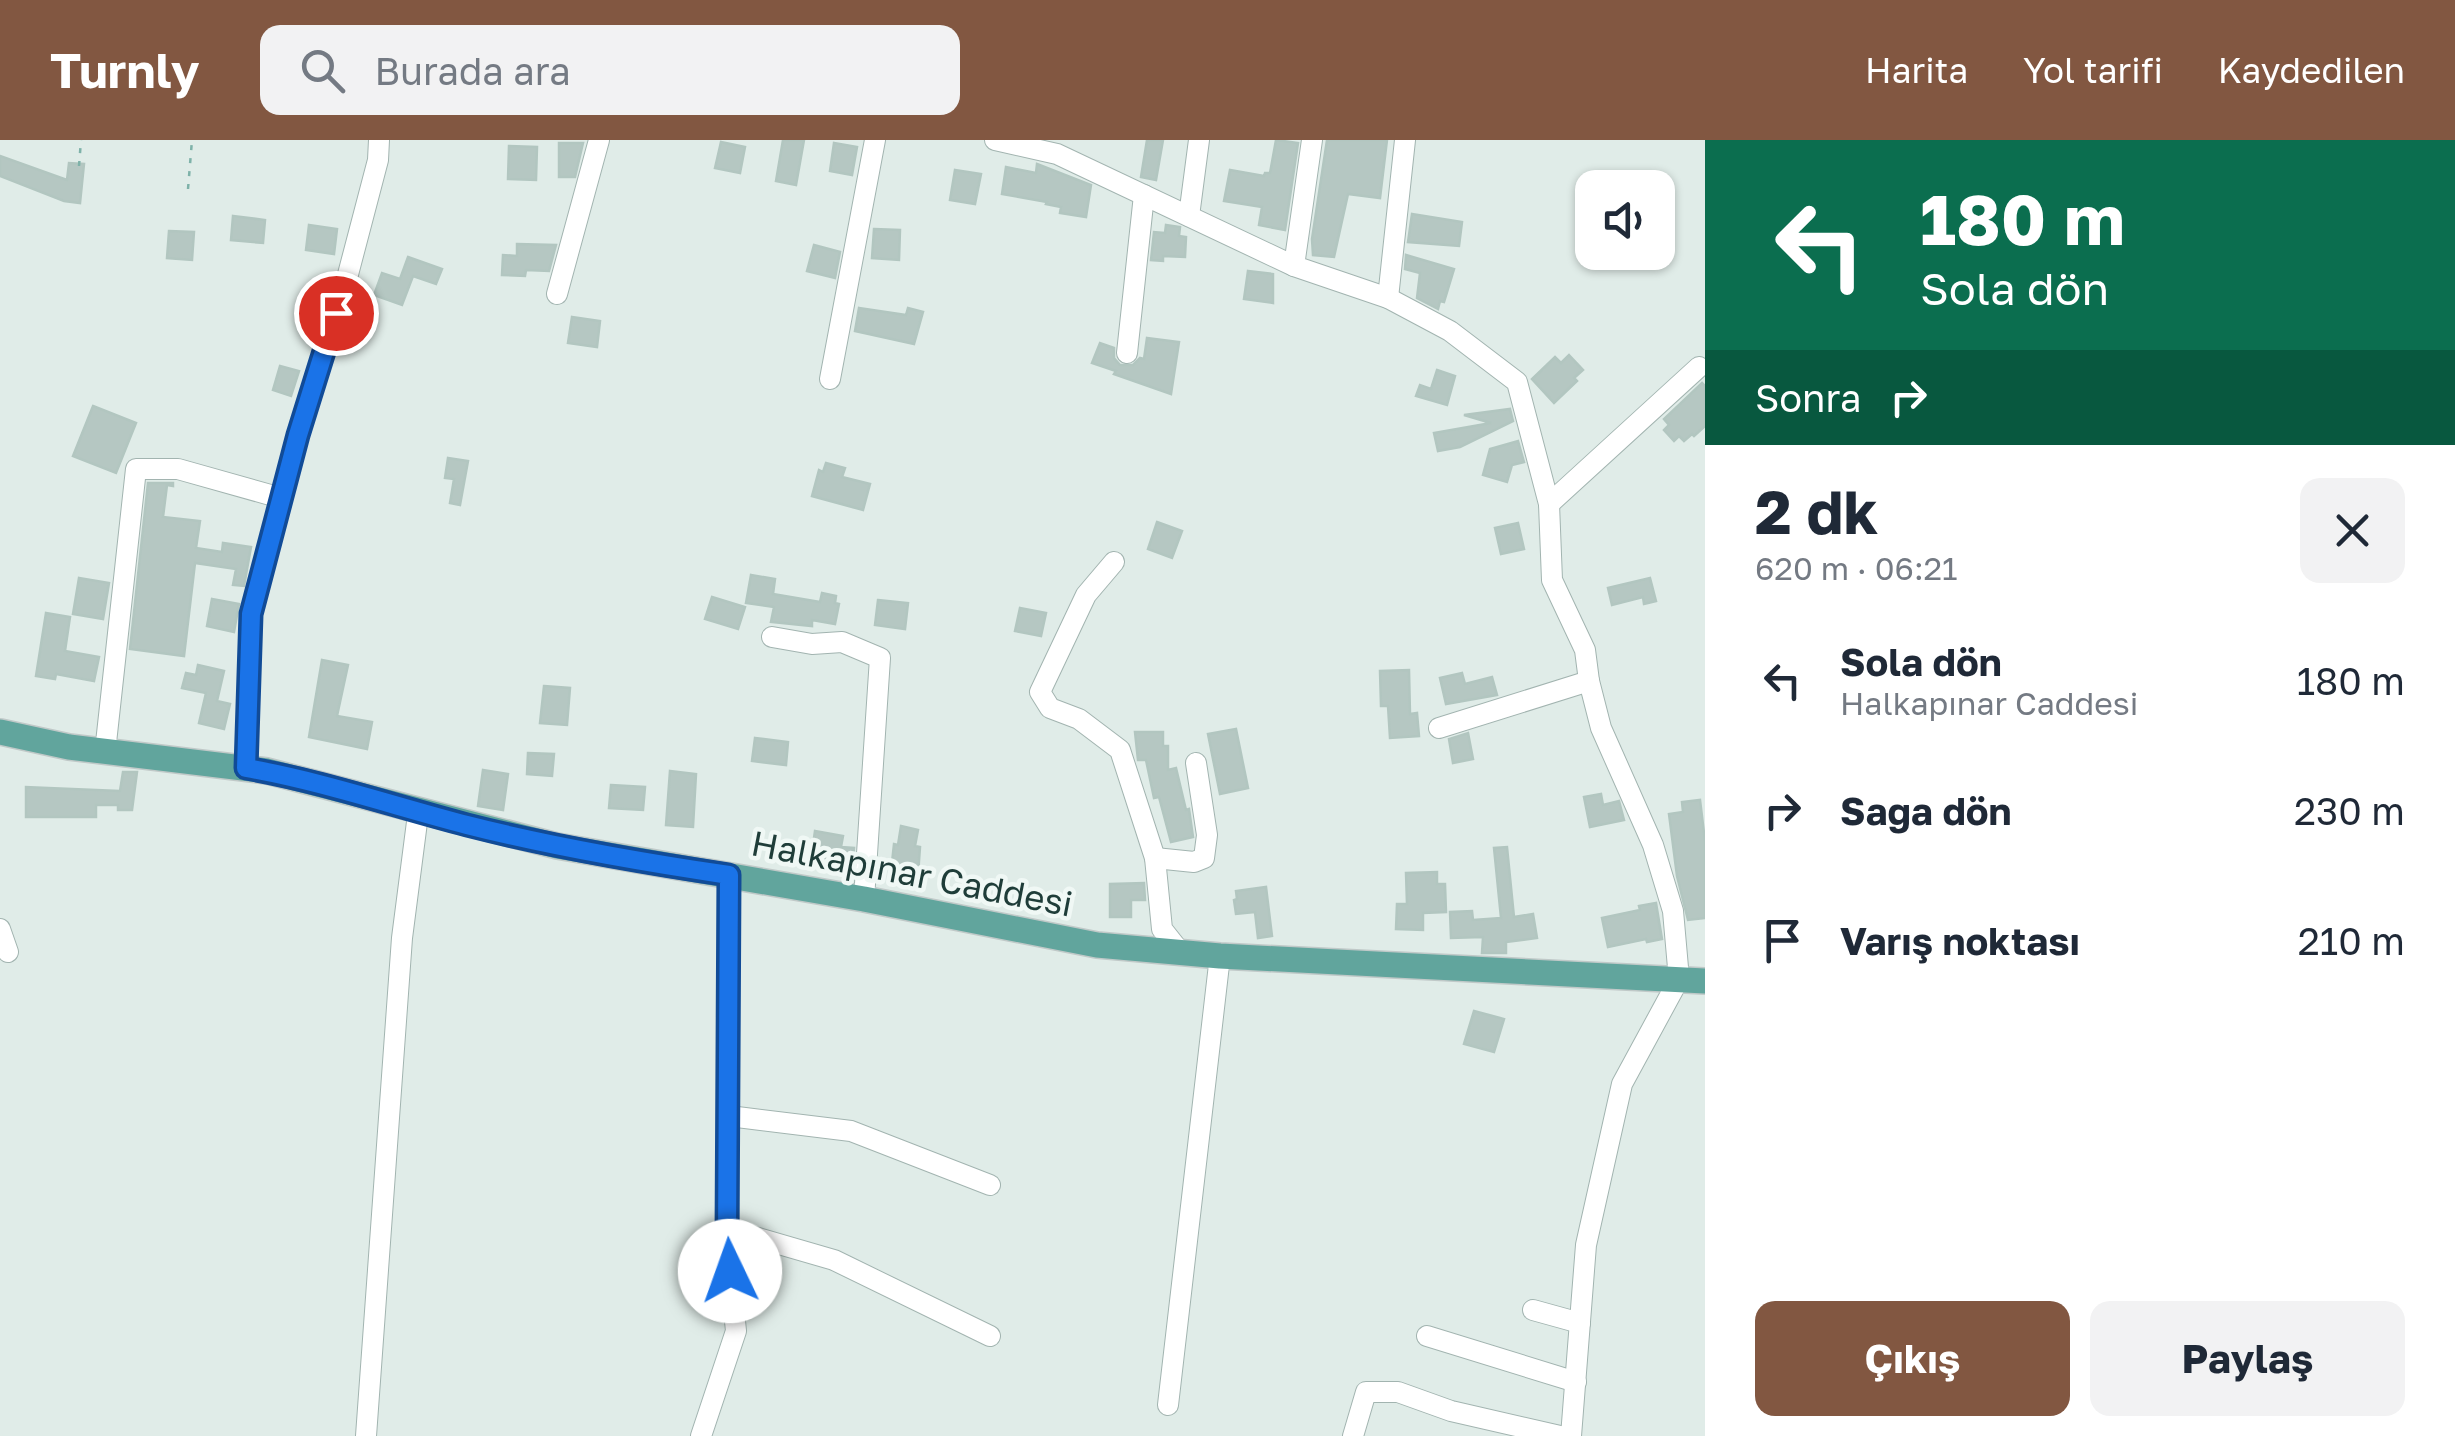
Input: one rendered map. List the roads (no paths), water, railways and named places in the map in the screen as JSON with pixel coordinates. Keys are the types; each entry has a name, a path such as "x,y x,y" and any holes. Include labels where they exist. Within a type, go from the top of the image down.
{"main road":[{"name":"Halkapınar Caddesi","path":"0,732 106,752 296,777 542,842 1098,945 1220,956 1692,980"}],"street":[{"path":"246,768 251,614 281,498 346,282 378,160 379,140"},
{"path":"557,294 599,140"},
{"path":"830,380 875,140"},
{"path":"1189,216 1200,140"},
{"path":"1294,266 1312,140"},
{"path":"1388,298 1405,140"},
{"path":"1009,142 1057,154 1294,266 1388,298 1450,331 1517,382 1549,504 1552,580 1585,650 1601,728 1652,845 1692,980 1622,1084 1586,1244 1572,1436"},
{"path":"1127,353 1144,195"},
{"path":"1549,504 1699,367"},
{"path":"106,752 136,469 178,469 281,498"},
{"path":"1114,562 1086,596 1040,692 1050,708 1079,719 1120,750 1155,858 1162,929 1181,953"},
{"path":"772,637 812,644 842,642 880,658 864,899"},
{"path":"1439,728 1589,681"},
{"path":"1155,858 1194,862 1204,858 1207,835 1196,762"},
{"path":"370,1435 402,938 417,822"},
{"path":"701,1436 736,1331 728,1230 729,875"},
{"path":"0,930 8,952"},
{"path":"1168,1404 1220,956"},
{"path":"729,1116 851,1132 990,1185"},
{"path":"728,1230 834,1260 990,1336"},
{"path":"1533,1310 1580,1323"},
{"path":"1427,1336 1576,1382"},
{"path":"1353,1436 1366,1392 1398,1392 1451,1411 1560,1436"}]}
